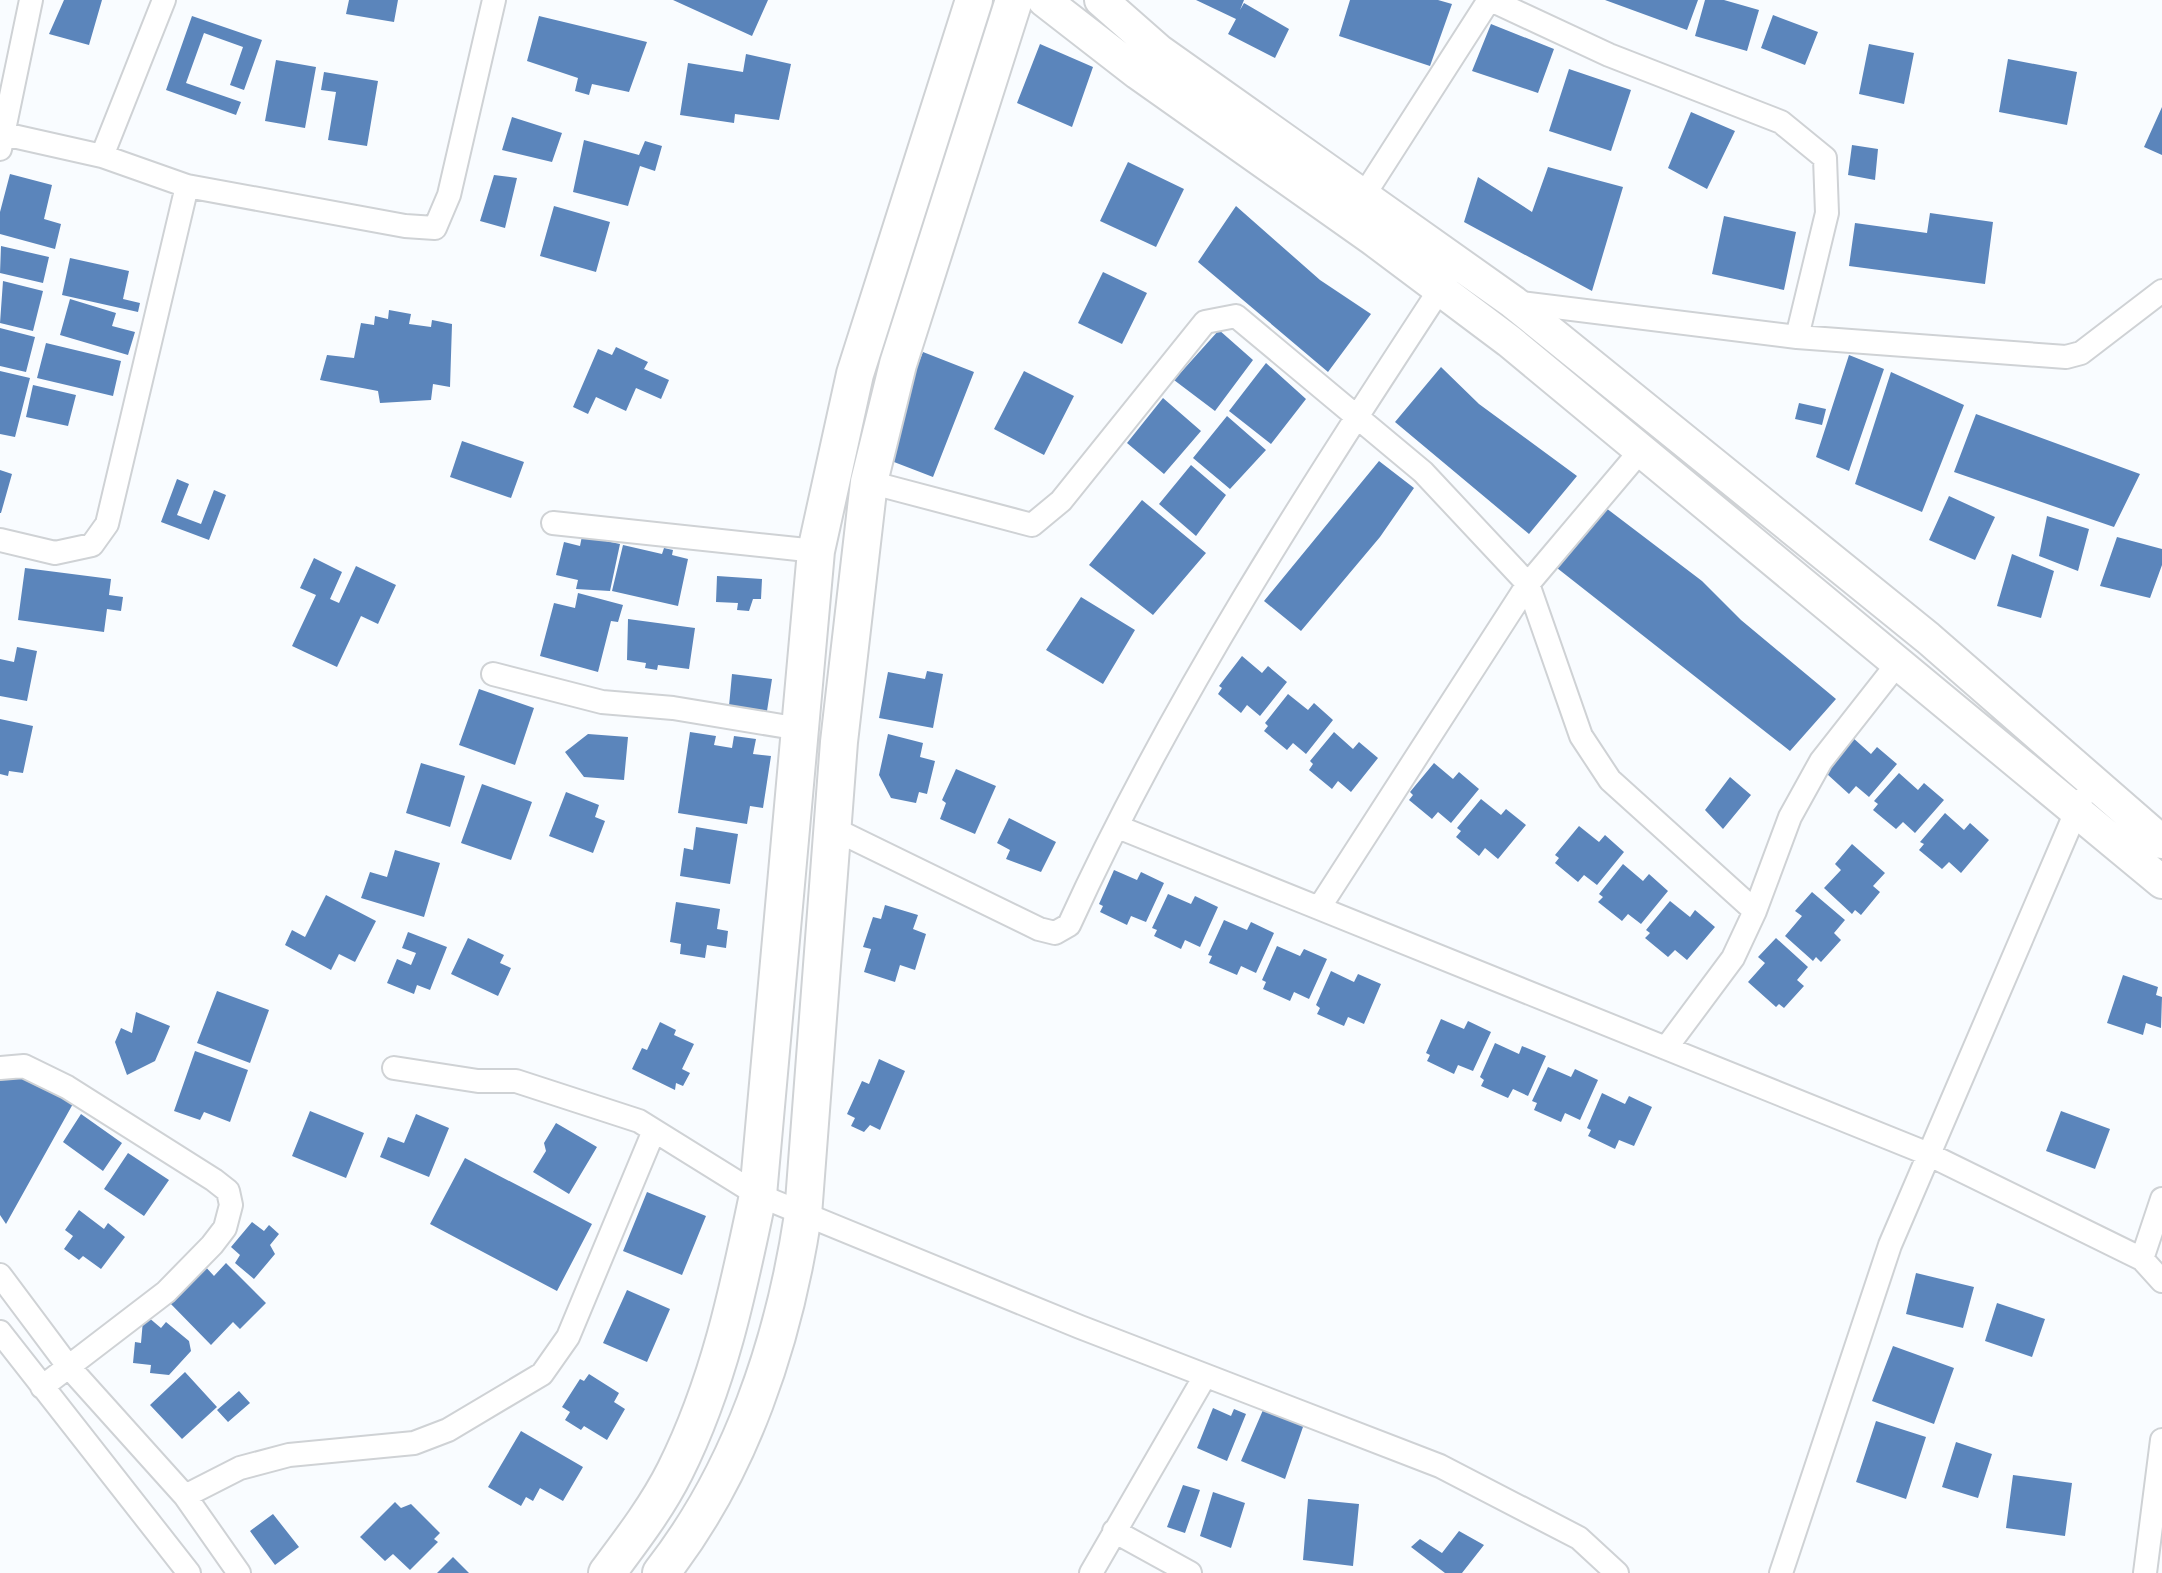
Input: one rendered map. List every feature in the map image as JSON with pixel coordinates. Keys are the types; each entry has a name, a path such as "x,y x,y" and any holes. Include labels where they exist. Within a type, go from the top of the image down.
{"main road":[{"path":"607,1573 675,1472 717,1373 739,1291 758,1195 816,551 855,374 974,0"},
{"path":"661,1573 690,1533 718,1484 768,1368 790,1291 803,1215 850,628 869,482 898,364 1014,0"}],"street":[{"path":"31,0 2,141 102,156 187,186 405,226 435,228 449,195 494,0"},
{"path":"102,156 164,0"},
{"path":"1044,0 1138,73 1449,276 1513,302 1797,337 2066,357 2081,353 2162,291"},
{"path":"1101,0 1159,51 1364,195 1449,276 1642,449 1898,663 2085,795 2162,842"},
{"path":"1364,195 1490,0 1609,55 1781,122 1825,158 1827,213 1797,337"},
{"path":"0,540 55,553 92,545 107,524 187,186"},
{"path":"832,828 1039,929 1055,933 1069,925 1118,827 1231,619 1449,276"},
{"path":"1513,302 1916,628 2085,795 2162,882"},
{"path":"869,482 1032,525 1061,501 1205,322 1236,316 1423,472 1528,584 1581,736 1610,780 1755,911"},
{"path":"1319,908 1528,584 1642,449"},
{"path":"553,523 816,551"},
{"path":"1666,1048 1733,958 1755,911 1790,817 1821,761 1898,663"},
{"path":"493,674 602,702 673,708 800,729"},
{"path":"1781,1573 1890,1245 1926,1153 2085,795"},
{"path":"1118,827 1926,1153 2142,1259 2162,1281"},
{"path":"0,1068 24,1066 67,1087 228,1191 231,1205 225,1228 166,1292 42,1387"},
{"path":"394,1068 478,1081 516,1081 639,1121 653,1133 758,1195 803,1215 1205,1376 1440,1466 1579,1538 1617,1573"},
{"path":"185,1496 240,1468 289,1455 414,1443 448,1430 542,1374 568,1337 653,1133"},
{"path":"2142,1259 2162,1199"},
{"path":"0,1275 68,1366 185,1496 239,1573"},
{"path":"0,1332 189,1573"},
{"path":"1091,1573 1205,1376"},
{"path":"2145,1573 2162,1440"},
{"path":"1114,1531 1190,1573"}],"building":[{"path":"64,0 102,0 89,45 49,34"},
{"path":"349,0 398,0 394,22 346,14"},
{"path":"673,0 768,0 752,36"},
{"path":"1196,0 1244,0 1240,10 1244,3 1289,29 1275,58 1228,34 1236,19"},
{"path":"1350,0 1438,0 1452,4 1430,66 1339,36"},
{"path":"1605,0 1698,0 1687,30"},
{"path":"1705,0 1724,0 1759,10 1747,51 1695,36"},
{"path":"1773,15 1818,32 1805,65 1761,48"},
{"path":"192,16 262,40 244,90 230,85 243,47 204,33 186,83 241,102 236,115 166,90"},
{"path":"539,16 647,42 629,92 592,84 589,95 575,91 578,78 527,61"},
{"path":"1491,24 1554,49 1538,93 1472,71"},
{"path":"1040,44 1093,67 1072,127 1017,103"},
{"path":"1869,44 1914,53 1904,104 1859,94"},
{"path":"746,54 791,64 779,120 735,114 734,123 680,115 688,63 743,72"},
{"path":"2008,59 2077,72 2067,125 1999,112"},
{"path":"276,60 316,67 305,128 265,121"},
{"path":"1569,69 1631,90 1611,151 1549,131"},
{"path":"324,72 378,81 367,146 328,140 336,92 321,90"},
{"path":"2162,107 2162,155 2144,147"},
{"path":"1691,112 1735,131 1707,189 1668,168"},
{"path":"512,117 562,133 552,162 502,150"},
{"path":"584,140 639,155 645,141 662,146 655,171 640,166 628,206 573,192"},
{"path":"1852,145 1878,149 1875,180 1848,175"},
{"path":"1128,162 1184,189 1156,247 1100,221"},
{"path":"1548,167 1623,187 1592,291 1464,222 1478,177 1532,212"},
{"path":"10,174 52,185 44,219 61,224 55,249 0,234 0,212"},
{"path":"494,175 517,178 505,228 480,221"},
{"path":"554,206 610,222 596,272 540,256"},
{"path":"1236,206 1320,280 1371,314 1328,372 1198,262"},
{"path":"1930,213 1993,222 1985,284 1849,266 1855,223 1927,233"},
{"path":"1724,216 1796,232 1784,290 1712,274"},
{"path":"1,246 49,257 43,283 0,273"},
{"path":"70,258 129,271 123,299 140,303 138,312 62,295"},
{"path":"1103,272 1147,293 1122,344 1078,323"},
{"path":"3,281 43,291 33,331 0,323"},
{"path":"70,299 116,313 112,326 135,332 128,355 60,335"},
{"path":"389,310 411,314 409,324 431,327 432,320 452,324 450,387 433,384 431,400 380,403 378,391 320,380 327,355 354,358 361,323 374,325 375,316 388,319"},
{"path":"0,328 35,337 26,372 0,366"},
{"path":"1219,330 1253,360 1215,411 1174,380"},
{"path":"46,343 121,361 113,396 37,378"},
{"path":"616,347 648,362 644,369 669,380 661,399 636,388 626,411 596,397 588,414 573,407 598,349 612,355"},
{"path":"923,352 974,372 933,477 881,457"},
{"path":"1849,355 1884,369 1849,471 1816,457"},
{"path":"1266,363 1306,399 1271,444 1229,411"},
{"path":"1441,367 1479,404 1577,476 1529,534 1395,422"},
{"path":"0,371 30,378 15,437 0,434"},
{"path":"1024,371 1074,396 1044,455 994,429"},
{"path":"1891,372 1964,405 1922,512 1855,484"},
{"path":"33,385 76,395 68,426 26,417"},
{"path":"1163,398 1201,431 1164,474 1127,443"},
{"path":"1799,403 1826,409 1822,425 1795,419"},
{"path":"1976,414 2140,474 2114,527 1954,472"},
{"path":"1227,416 1266,450 1230,489 1193,458"},
{"path":"462,441 524,462 511,498 450,477"},
{"path":"1379,461 1414,488 1380,537 1301,631 1264,601"},
{"path":"1191,465 1226,495 1196,536 1159,504"},
{"path":"0,470 12,474 1,513 0,513"},
{"path":"177,479 189,484 177,515 201,524 214,490 226,495 209,540 161,522"},
{"path":"1949,496 1995,517 1975,560 1929,540"},
{"path":"1142,500 1206,553 1153,615 1089,565"},
{"path":"1606,508 1702,581 1741,620 1836,699 1790,751 1557,568"},
{"path":"2047,516 2089,529 2078,571 2039,556"},
{"path":"582,536 620,544 610,591 576,589 578,580 556,575 564,542 580,546"},
{"path":"2117,537 2162,549 2162,565 2150,598 2100,586"},
{"path":"623,545 662,554 664,548 673,550 672,555 688,559 678,606 612,591"},
{"path":"2012,554 2054,571 2041,618 1997,606"},
{"path":"314,558 342,572 330,599 339,603 356,566 396,585 378,624 361,616 337,667 292,646 316,595 300,588"},
{"path":"25,568 111,579 109,595 123,597 121,611 107,609 104,632 18,620"},
{"path":"717,576 762,579 761,599 753,599 749,611 737,610 738,603 716,602"},
{"path":"578,593 623,605 618,622 611,621 598,672 540,656 554,603 575,608"},
{"path":"1081,597 1135,630 1103,684 1046,650"},
{"path":"628,619 695,628 689,669 658,665 657,670 645,668 646,663 627,660"},
{"path":"17,647 37,651 27,701 0,696 0,659 14,662"},
{"path":"1242,656 1262,673 1268,666 1287,682 1260,716 1247,705 1241,713 1218,694 1222,688 1219,686"},
{"path":"927,671 943,674 933,728 879,718 888,672 925,679"},
{"path":"732,674 772,679 767,711 729,706"},
{"path":"479,689 534,708 515,765 459,745"},
{"path":"1288,694 1308,710 1314,703 1333,720 1306,754 1293,743 1287,750 1264,731 1268,726 1265,723"},
{"path":"0,719 33,726 23,773 9,771 8,776 0,774"},
{"path":"690,732 716,736 714,745 732,748 734,736 756,739 753,754 771,756 763,808 750,806 747,824 678,813"},
{"path":"1334,732 1353,749 1359,742 1378,758 1351,792 1338,781 1332,789 1309,770 1313,764 1310,761"},
{"path":"588,734 628,737 624,780 584,777 565,752"},
{"path":"888,734 923,743 920,757 935,761 927,794 919,792 916,803 891,798 879,775"},
{"path":"1852,737 1871,754 1877,747 1897,764 1869,797 1856,786 1849,794 1827,774 1831,769 1828,766"},
{"path":"421,763 465,776 450,827 406,813"},
{"path":"1434,763 1453,779 1459,772 1479,789 1451,823 1438,812 1432,819 1409,800 1413,795 1410,792"},
{"path":"956,769 996,786 975,834 940,819 946,803 942,800"},
{"path":"1899,773 1918,790 1924,783 1944,800 1915,833 1903,822 1896,829 1873,810 1878,804 1874,801"},
{"path":"1730,777 1751,795 1723,829 1705,810"},
{"path":"482,784 532,802 511,860 461,843"},
{"path":"566,792 599,805 595,817 605,821 593,853 549,836"},
{"path":"1481,799 1501,815 1506,809 1526,825 1498,859 1485,848 1479,856 1456,837 1461,831 1457,828"},
{"path":"1945,813 1964,830 1970,823 1989,840 1961,873 1949,862 1942,869 1919,850 1924,844 1920,842"},
{"path":"1009,818 1056,842 1041,872 1006,859 1010,850 997,843"},
{"path":"1579,826 1599,842 1605,835 1624,852 1597,885 1584,875 1578,882 1555,863 1559,858 1555,855"},
{"path":"696,827 738,834 730,884 680,876 684,848 693,850"},
{"path":"1852,844 1885,873 1873,886 1880,892 1861,915 1855,910 1852,914 1824,888 1841,870 1835,864"},
{"path":"395,850 440,863 424,917 361,898 370,872 387,877"},
{"path":"1623,864 1643,881 1649,874 1668,891 1641,924 1628,914 1622,921 1598,902 1603,897 1599,894"},
{"path":"1114,870 1137,880 1141,872 1164,883 1146,922 1131,916 1127,925 1100,912 1103,906 1099,904"},
{"path":"1812,892 1845,920 1834,933 1841,940 1821,962 1816,957 1813,961 1785,936 1802,916 1795,911"},
{"path":"1168,894 1191,904 1195,896 1218,907 1200,947 1185,940 1181,949 1154,936 1157,930 1152,928"},
{"path":"326,895 376,921 355,962 339,954 331,970 285,945 292,930 305,937"},
{"path":"1670,901 1690,917 1695,910 1715,927 1687,960 1675,950 1668,957 1645,938 1650,933 1646,930"},
{"path":"676,902 720,909 717,929 728,931 726,948 707,945 705,958 680,954 681,944 670,942"},
{"path":"885,905 918,915 913,929 926,934 915,970 900,965 895,982 864,972 871,949 863,947 873,917 881,919"},
{"path":"1224,920 1247,930 1251,922 1274,933 1256,973 1241,966 1237,975 1209,963 1212,956 1208,955"},
{"path":"408,932 447,947 430,990 417,985 414,994 387,983 397,959 411,965 416,953 402,948"},
{"path":"468,938 504,955 500,963 511,968 498,996 451,974"},
{"path":"1776,938 1808,967 1797,980 1804,986 1784,1008 1779,1004 1776,1007 1748,982 1765,963 1758,957"},
{"path":"1277,946 1300,956 1304,949 1327,959 1309,999 1294,992 1290,1001 1263,989 1266,982 1262,980"},
{"path":"1331,971 1354,982 1358,974 1381,984 1364,1024 1348,1017 1344,1026 1317,1014 1320,1008 1316,1005"},
{"path":"2123,975 2158,987 2156,995 2162,997 2161,1028 2146,1023 2143,1035 2107,1023"},
{"path":"217,991 269,1010 250,1063 197,1043"},
{"path":"136,1012 170,1026 155,1061 127,1075 115,1042 121,1028 132,1033"},
{"path":"1441,1019 1464,1029 1468,1021 1491,1032 1473,1071 1458,1065 1454,1074 1427,1061 1430,1055 1426,1053"},
{"path":"660,1022 676,1030 674,1035 694,1044 682,1069 690,1073 683,1086 676,1083 675,1090 632,1069 642,1048 647,1050"},
{"path":"1495,1043 1519,1054 1522,1046 1546,1056 1528,1096 1513,1089 1508,1098 1481,1086 1484,1080 1480,1077"},
{"path":"195,1051 248,1070 230,1122 204,1112 200,1120 174,1111"},
{"path":"879,1059 905,1071 880,1130 870,1125 864,1132 851,1126 855,1118 847,1114 862,1081 869,1084"},
{"path":"1548,1067 1571,1077 1575,1069 1598,1080 1580,1120 1565,1113 1561,1122 1534,1110 1537,1103 1532,1101"},
{"path":"17,1071 74,1102 6,1224 0,1215 0,1078"},
{"path":"1602,1093 1625,1104 1629,1096 1652,1107 1634,1146 1619,1140 1615,1149 1588,1136 1591,1130 1587,1128"},
{"path":"310,1111 364,1133 346,1178 292,1156"},
{"path":"2061,1111 2110,1129 2095,1169 2046,1151"},
{"path":"81,1114 122,1143 103,1171 63,1142"},
{"path":"416,1114 449,1128 429,1177 380,1157 388,1137 404,1143"},
{"path":"556,1123 597,1147 569,1194 533,1172 546,1151 544,1143"},
{"path":"128,1153 169,1180 144,1216 104,1189"},
{"path":"465,1158 592,1224 557,1291 430,1224"},
{"path":"647,1192 706,1216 682,1275 623,1251"},
{"path":"79,1210 104,1229 108,1223 125,1237 101,1269 83,1256 79,1260 64,1249 73,1236 65,1230"},
{"path":"252,1222 264,1231 269,1225 279,1234 270,1245 275,1254 254,1279 235,1263 240,1255 231,1247"},
{"path":"226,1263 266,1303 240,1329 233,1322 211,1345 167,1300 203,1264 214,1276"},
{"path":"1916,1273 1974,1287 1963,1328 1906,1314"},
{"path":"627,1290 670,1309 647,1362 603,1343"},
{"path":"1997,1303 2045,1319 2032,1357 1985,1341"},
{"path":"148,1317 161,1328 166,1322 189,1341 191,1351 169,1375 150,1373 151,1365 133,1363 135,1342 141,1343 143,1320"},
{"path":"1893,1346 1954,1368 1934,1424 1872,1401"},
{"path":"185,1372 217,1407 182,1439 150,1405"},
{"path":"589,1374 619,1393 614,1402 625,1409 607,1440 584,1426 581,1430 565,1420 570,1412 562,1407 580,1379 584,1381"},
{"path":"239,1391 250,1403 228,1422 217,1410"},
{"path":"1213,1408 1231,1416 1234,1409 1246,1414 1227,1461 1197,1448"},
{"path":"1263,1410 1304,1424 1285,1479 1241,1461"},
{"path":"1876,1421 1926,1437 1906,1499 1856,1482"},
{"path":"521,1431 583,1467 563,1501 540,1488 533,1501 526,1497 521,1506 488,1487"},
{"path":"1956,1442 1992,1454 1978,1498 1942,1487"},
{"path":"2013,1475 2072,1483 2065,1536 2006,1528"},
{"path":"1183,1485 1200,1490 1185,1533 1167,1527"},
{"path":"1213,1492 1245,1503 1231,1548 1200,1536"},
{"path":"1308,1499 1359,1504 1353,1566 1303,1560"},
{"path":"395,1502 401,1508 411,1504 440,1533 434,1539 438,1542 410,1570 393,1554 385,1561 360,1537"},
{"path":"273,1514 299,1547 275,1565 250,1531"},
{"path":"1459,1531 1484,1545 1462,1573 1445,1573 1411,1547 1420,1539 1442,1553"},
{"path":"453,1557 469,1573 437,1573"}]}
